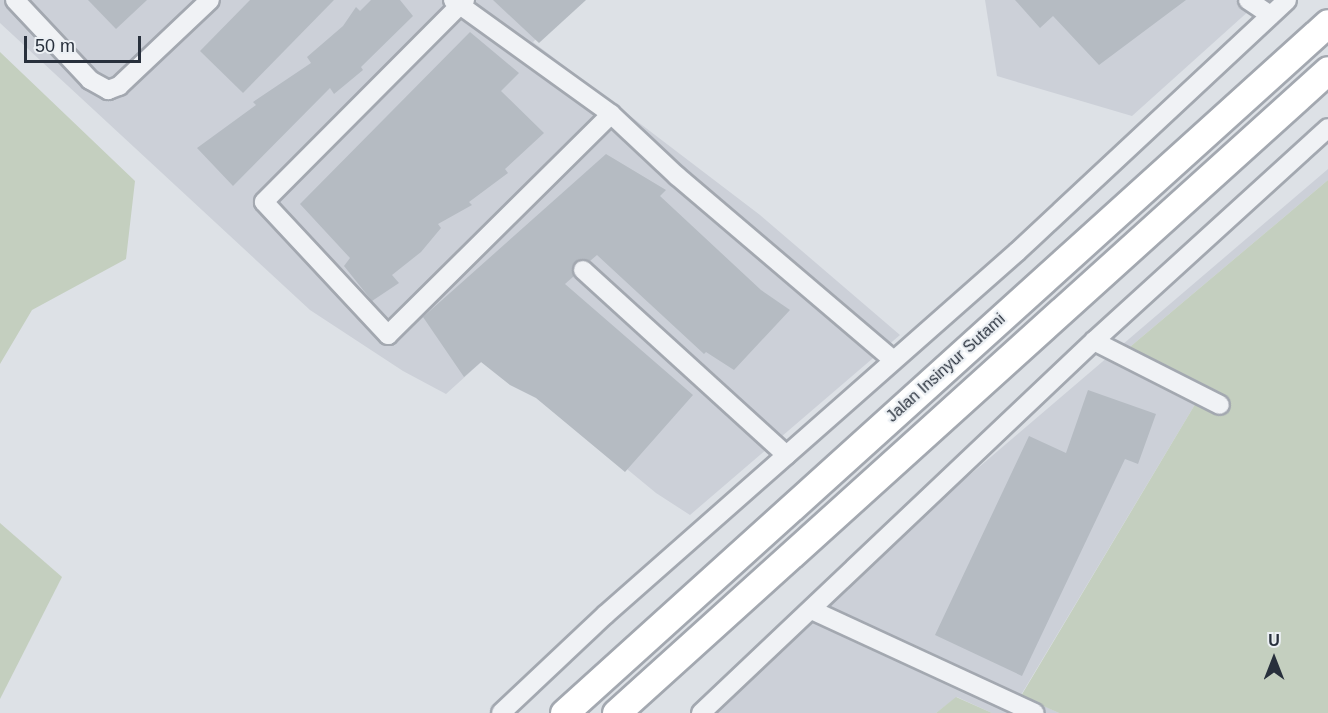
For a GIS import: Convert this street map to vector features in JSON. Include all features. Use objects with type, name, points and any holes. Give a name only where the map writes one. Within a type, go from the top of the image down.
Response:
[{"type":"highway","name":"Jalan Insinyur Sutami","points":[[564,713],[1328,23]]},
{"type":"highway","points":[[616,713],[1328,70]]},
{"type":"street","points":[[15,0],[90,80],[101,88],[114,90],[210,0]]},
{"type":"street","points":[[1248,0],[1270,15]]},
{"type":"street","points":[[501,713],[786,455],[1017,252],[1287,0]]},
{"type":"street","points":[[612,114],[388,335],[264,202],[459,2],[612,114],[677,176],[893,360]]},
{"type":"street","points":[[701,713],[814,610],[1094,342],[1328,128]]},
{"type":"street","points":[[583,270],[786,455]]},
{"type":"street","points":[[1094,342],[1220,405]]},
{"type":"street","points":[[814,610],[1035,713]]},
{"type":"shaded area","points":[[0,0],[577,0],[533,42],[760,215],[900,335],[690,515],[656,493],[489,355],[446,394],[403,371],[310,310],[0,23]]},
{"type":"shaded area","points":[[985,0],[1261,0],[1132,116],[997,76]]},
{"type":"shaded area","points":[[1328,169],[1328,180],[1118,357],[1200,396],[1021,695],[1059,713],[992,713],[957,697],[936,713],[705,713],[958,485]]},
{"type":"green space","points":[[0,52],[135,181],[126,259],[32,310],[0,364]]},
{"type":"green space","points":[[1328,180],[1328,713],[1059,713],[1021,696],[1200,396],[1118,357]]},
{"type":"green space","points":[[0,523],[62,577],[0,699]]},
{"type":"green space","points":[[956,697],[992,713],[936,713]]},
{"type":"building","points":[[88,0],[147,0],[116,29]]},
{"type":"building","points":[[250,0],[334,0],[243,93],[200,51]]},
{"type":"building","points":[[371,0],[400,0],[413,16],[361,67],[363,70],[334,94],[330,88],[233,186],[197,148],[256,105],[253,102],[311,63],[307,57],[343,26],[356,7],[360,11]]},
{"type":"building","points":[[493,0],[586,0],[539,43]]},
{"type":"building","points":[[1015,0],[1186,0],[1099,65],[1053,16],[1040,28]]},
{"type":"building","points":[[470,32],[519,73],[501,91],[544,133],[505,169],[508,173],[469,202],[472,205],[438,224],[441,228],[421,252],[392,275],[399,283],[372,301],[344,266],[350,258],[300,204]]},
{"type":"building","points":[[606,154],[666,190],[660,196],[761,290],[790,310],[734,370],[706,352],[704,354],[597,255],[590,261],[575,262],[574,276],[565,284],[693,395],[625,472],[536,398],[510,385],[481,362],[464,377],[423,317]]},
{"type":"building","points":[[1088,390],[1156,414],[1138,464],[1125,459],[1022,676],[935,635],[1029,436],[1066,453]]}]
